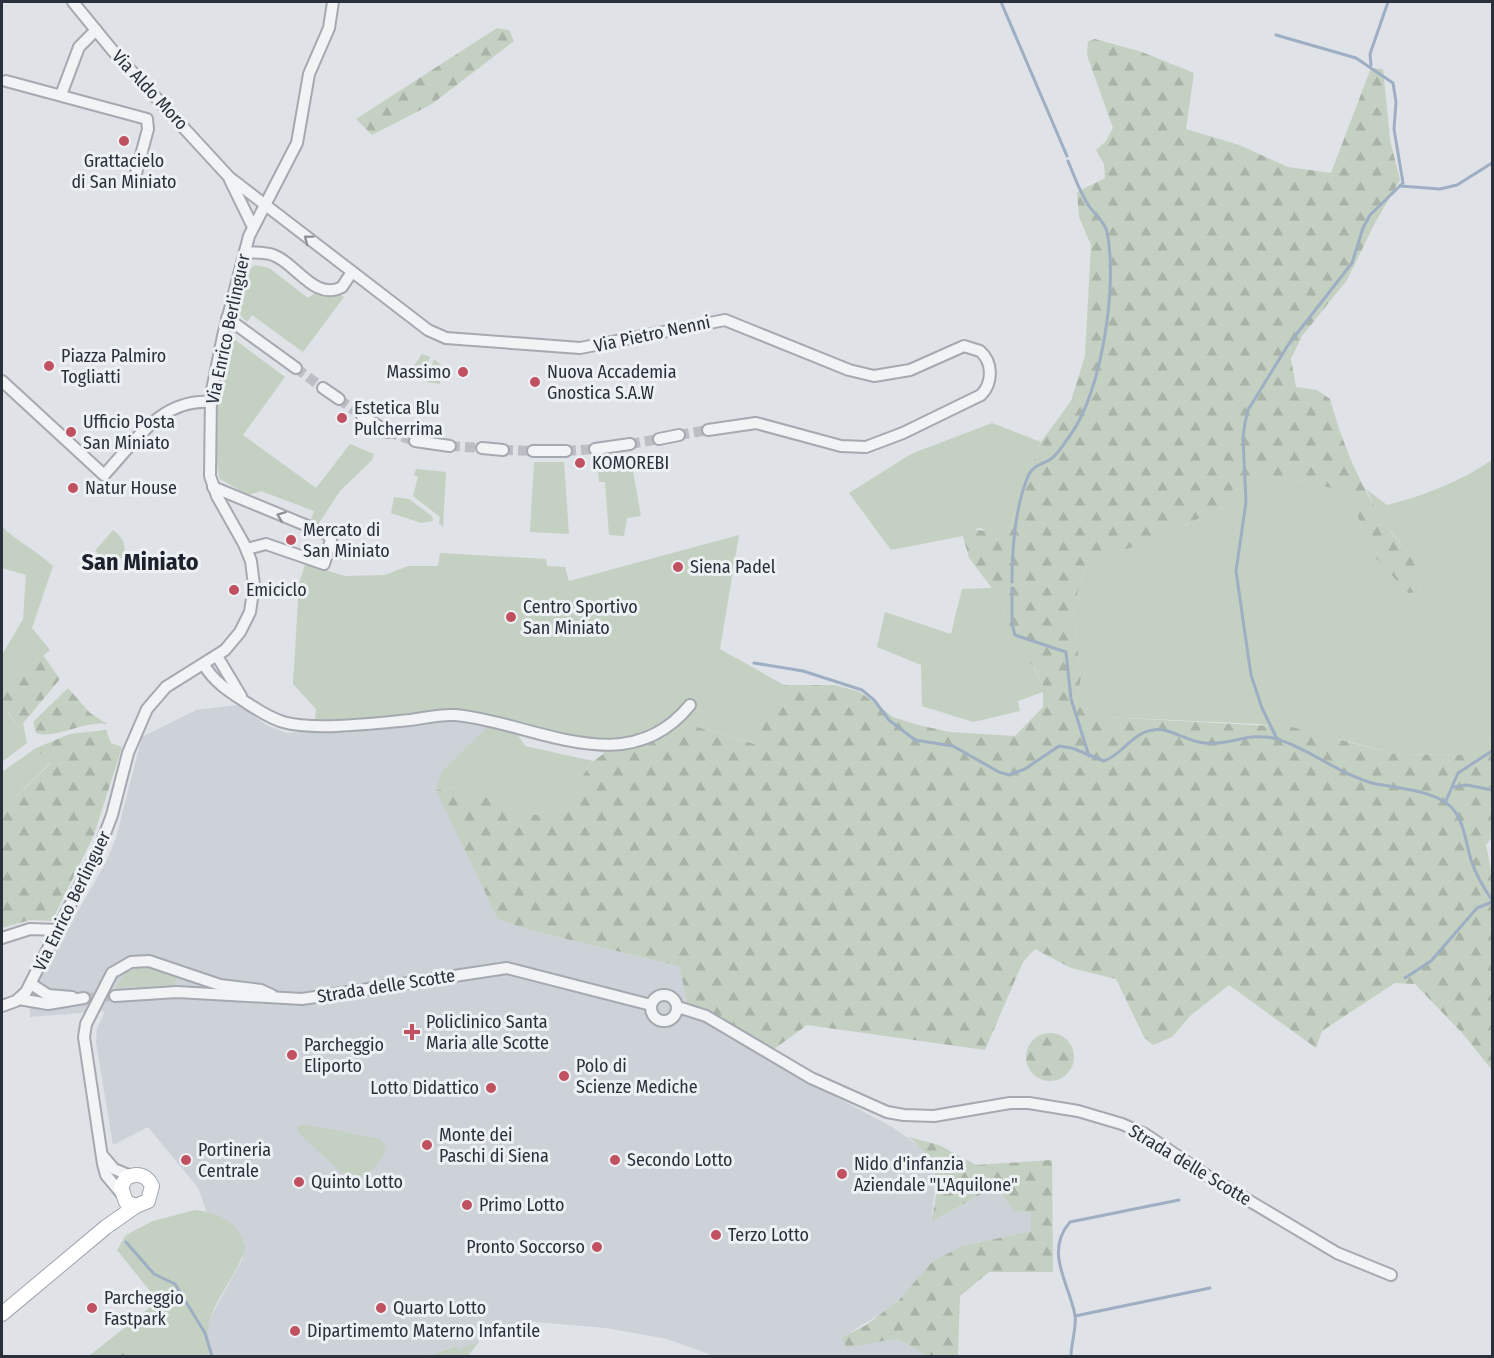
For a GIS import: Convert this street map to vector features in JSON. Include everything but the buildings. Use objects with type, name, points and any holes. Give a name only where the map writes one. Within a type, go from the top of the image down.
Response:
[{"type":"main road","points":[[2,1314],[106,1227],[136,1206],[148,1201],[152,1186],[143,1176],[130,1176],[123,1182],[121,1195],[106,1227]]},
{"type":"main road","points":[[121,1195],[136,1206]]},
{"type":"street","name":"Via Aldo Moro","points":[[73,2],[229,177],[266,204]]},
{"type":"street","name":"Via Enrico Berlinguer","points":[[2,1006],[19,999],[31,984],[106,834],[128,753],[141,720],[161,691],[217,656],[240,632],[251,607],[254,579],[247,549],[213,487],[209,466],[210,402],[227,318],[245,252],[253,227],[300,136],[309,74],[329,28],[333,2]]},
{"type":"street","points":[[61,95],[79,47],[96,30]]},
{"type":"street","points":[[6,81],[147,119],[148,129],[134,181]]},
{"type":"street","name":"Via Aldo Moro","points":[[229,177],[253,227]]},
{"type":"street","name":"Via Pietro Nenni","points":[[266,204],[428,330],[450,340],[580,348],[721,320],[868,375],[903,372],[964,346],[977,348],[988,360],[989,379],[981,395],[871,446],[841,446],[756,423],[708,430]]},
{"type":"street","points":[[245,252],[274,255],[314,284],[331,290],[342,287],[352,272]]},
{"type":"street","points":[[227,318],[296,368]]},
{"type":"street","points":[[2,381],[104,475],[168,410],[186,403],[210,402]]},
{"type":"street","points":[[323,388],[339,399]]},
{"type":"street","points":[[362,416],[388,432]]},
{"type":"street","points":[[659,439],[679,435]]},
{"type":"street","points":[[415,441],[450,446]]},
{"type":"street","points":[[595,449],[630,444]]},
{"type":"street","points":[[482,448],[503,450]]},
{"type":"street","points":[[533,451],[566,450]]},
{"type":"street","points":[[213,487],[329,535],[332,540],[324,564],[266,544],[247,549]]},
{"type":"street","points":[[225,512],[233,505],[245,502]]},
{"type":"street","points":[[217,656],[247,703]]},
{"type":"street","points":[[204,665],[222,687],[268,716],[296,724],[388,722],[451,715],[598,746],[624,743],[645,737],[669,725],[690,705]]},
{"type":"street","points":[[2,938],[30,929],[58,930]]},
{"type":"street","points":[[121,1195],[106,1175],[85,1041],[86,1024],[112,973],[127,963],[144,960],[225,986],[266,992],[277,999]]},
{"type":"street","name":"Strada delle Scotte","points":[[115,996],[192,993],[277,999],[313,998],[478,970],[507,968],[651,1005]]},
{"type":"street","points":[[184,974],[195,987],[192,993]]},
{"type":"street","points":[[19,999],[48,1004],[84,998],[48,994],[31,984]]},
{"type":"street","name":"Strada delle Scotte","points":[[659,995],[668,995],[675,999],[678,1007],[674,1017],[664,1021],[654,1016],[651,1005],[659,995]]},
{"type":"street","name":"Strada delle Scotte","points":[[678,1007],[706,1016],[811,1078],[887,1112],[934,1116],[1003,1104],[1029,1103],[1078,1111],[1122,1124],[1144,1134],[1206,1175],[1337,1252],[1391,1275]]},
{"type":"street","points":[[103,1156],[114,1169],[130,1176]]},
{"type":"shaded area","name":"Policlinico Santa Maria alle Scotte","points":[[239,705],[266,725],[287,733],[455,721],[489,728],[442,771],[499,919],[529,930],[679,966],[688,1006],[771,1057],[769,1061],[892,1127],[925,1150],[936,1180],[931,1222],[996,1186],[1014,1211],[1031,1213],[1031,1231],[963,1246],[885,1311],[841,1338],[895,1339],[927,1356],[714,1356],[667,1339],[606,1328],[524,1321],[478,1338],[479,1342],[458,1349],[455,1346],[428,1356],[214,1356],[207,1339],[208,1322],[243,1258],[221,1217],[206,1211],[199,1189],[148,1127],[113,1145],[96,1042],[97,1029],[105,1011],[30,1017],[29,997],[106,862],[116,838],[142,737],[196,710]]},
{"type":"green space","points":[[497,28],[509,30],[514,41],[432,104],[372,135],[356,119]]},
{"type":"green space","points":[[1095,39],[1142,52],[1194,73],[1186,129],[1239,145],[1288,167],[1331,173],[1371,68],[1383,69],[1390,140],[1400,180],[1375,223],[1347,280],[1302,336],[1291,359],[1296,387],[1317,390],[1330,399],[1346,448],[1360,479],[1385,523],[1413,560],[1420,592],[1408,593],[1369,550],[1354,505],[1340,490],[1291,479],[1264,479],[1248,488],[1233,489],[1224,507],[1141,545],[1088,559],[1073,608],[1081,678],[1075,704],[1106,717],[1292,727],[1395,754],[1470,755],[1492,741],[1492,837],[1486,845],[1492,875],[1492,1070],[1463,1034],[1415,984],[1395,983],[1322,1031],[1316,1048],[1229,985],[1190,1016],[1172,1037],[1153,1045],[1144,1037],[1116,979],[1071,968],[1035,949],[1023,962],[985,1050],[807,1025],[774,1049],[709,1012],[688,1006],[679,966],[529,930],[498,919],[436,790],[459,788],[536,815],[564,802],[593,761],[605,753],[635,752],[687,724],[755,744],[784,685],[835,685],[860,692],[893,717],[950,732],[1015,736],[1043,707],[1043,685],[1034,667],[1007,637],[1004,604],[969,558],[963,536],[974,529],[989,532],[995,540],[1007,534],[1041,442],[1071,401],[1085,356],[1091,245],[1079,217],[1077,192],[1105,178],[1104,164],[1096,150],[1106,141],[1113,128],[1087,55],[1088,41]]},
{"type":"green space","points":[[255,265],[269,268],[308,298],[318,291],[331,296],[340,294],[344,297],[303,352],[252,315],[247,322],[240,315],[239,305],[243,285],[251,268]]},
{"type":"green space","points":[[234,339],[285,377],[243,435],[316,488],[350,444],[374,454],[372,460],[340,491],[319,523],[310,521],[314,511],[261,491],[248,495],[220,479],[216,429],[220,383],[228,348]]},
{"type":"green space","points":[[422,354],[430,357],[421,381],[409,373]]},
{"type":"green space","points":[[434,359],[441,365],[440,384],[426,382]]},
{"type":"green space","points":[[992,423],[1041,442],[1007,534],[994,540],[981,528],[974,529],[963,536],[891,550],[849,493],[911,454]]},
{"type":"green space","points":[[630,455],[641,516],[627,518],[624,536],[609,535],[605,482],[599,482],[597,458]]},
{"type":"green space","points":[[1492,460],[1492,741],[1471,755],[1395,754],[1348,741],[1259,724],[1106,717],[1075,704],[1081,678],[1073,608],[1088,559],[1141,545],[1224,507],[1233,489],[1248,488],[1264,479],[1291,479],[1340,490],[1354,505],[1369,550],[1420,592],[1414,564],[1381,517],[1366,489],[1387,505],[1442,487]]},
{"type":"green space","points":[[534,462],[564,462],[569,534],[530,532]]},
{"type":"green space","points":[[416,469],[446,472],[443,527],[439,523],[440,517],[413,496],[418,477],[414,475]]},
{"type":"green space","points":[[394,497],[409,499],[432,516],[433,521],[421,523],[391,513]]},
{"type":"green space","points":[[2,527],[53,566],[32,628],[50,650],[2,691],[2,655],[23,619],[26,575],[2,568]]},
{"type":"green space","points":[[113,530],[124,542],[124,554],[122,558],[102,558],[95,551]]},
{"type":"green space","name":"Centro Sportivo San Miniato","points":[[739,535],[720,649],[784,685],[756,744],[687,724],[635,753],[605,753],[518,735],[525,746],[593,761],[564,802],[536,815],[459,788],[436,790],[442,771],[488,727],[455,721],[314,731],[316,709],[293,684],[299,584],[305,564],[345,576],[385,575],[408,566],[438,566],[440,553],[546,559],[547,566],[565,567],[569,581]]},
{"type":"green space","points":[[992,588],[1004,604],[1007,637],[1029,659],[1043,685],[1043,692],[1018,701],[1020,711],[973,722],[922,706],[921,665],[877,647],[885,612],[951,634],[962,589]]},
{"type":"green space","points":[[43,655],[60,679],[19,728],[8,712],[2,716],[2,691]]},
{"type":"green space","points":[[68,688],[90,713],[107,724],[89,725],[52,734],[36,733],[33,722]]},
{"type":"green space","points":[[7,712],[19,728],[23,723],[27,743],[2,762],[2,716]]},
{"type":"green space","points":[[106,730],[111,743],[122,747],[94,835],[52,921],[30,920],[2,928],[2,810],[50,764],[36,748],[70,734]]},
{"type":"green space","points":[[36,748],[50,763],[2,810],[2,772]]},
{"type":"green space","points":[[139,967],[153,967],[176,976],[176,985],[116,988],[124,974]]},
{"type":"green space","points":[[1050,1033],[1067,1040],[1074,1057],[1067,1074],[1050,1081],[1033,1074],[1026,1057],[1033,1040]]},
{"type":"green space","points":[[303,1124],[380,1139],[386,1148],[380,1160],[366,1174],[347,1178],[297,1131],[297,1127]]},
{"type":"green space","points":[[909,1137],[939,1145],[976,1165],[1052,1160],[1053,1272],[989,1272],[960,1296],[958,1356],[927,1356],[895,1339],[847,1347],[841,1338],[866,1325],[899,1300],[933,1261],[963,1246],[1031,1231],[1031,1213],[1014,1211],[996,1186],[931,1222],[936,1197],[935,1175],[927,1156]]},
{"type":"green space","points":[[195,1210],[212,1213],[227,1220],[238,1231],[245,1247],[234,1274],[218,1301],[208,1328],[208,1342],[214,1356],[89,1356],[158,1301],[117,1250],[126,1235],[153,1221]]},
{"type":"green space","points":[[479,1342],[468,1356],[428,1356],[456,1346],[458,1349]]},
{"type":"waterway","points":[[1001,2],[1067,156]]},
{"type":"waterway","points":[[1371,65],[1370,54],[1388,2]]},
{"type":"waterway","points":[[1276,35],[1356,58],[1393,83],[1396,102],[1394,129],[1403,183],[1370,215],[1363,228],[1352,263],[1288,345],[1248,410],[1245,423],[1243,438],[1246,502],[1236,571],[1251,675],[1262,708],[1277,739]]},
{"type":"waterway","points":[[1012,582],[1015,527],[1024,486],[1031,471],[1051,459],[1059,451],[1082,415],[1099,365],[1109,307],[1110,254],[1106,228],[1086,201],[1068,161]]},
{"type":"waterway","points":[[1400,186],[1440,189],[1457,185],[1492,163]]},
{"type":"waterway","points":[[1012,588],[1012,624],[1015,635],[1066,652],[1071,699],[1089,756]]},
{"type":"waterway","points":[[754,663],[803,671],[862,690],[874,700],[889,720],[915,740],[953,746],[999,772],[1009,775],[1025,769],[1059,746],[1072,748],[1104,761],[1139,735],[1153,730],[1165,731],[1205,743],[1223,743],[1257,737],[1277,739],[1359,779],[1426,794],[1446,803],[1460,820],[1473,865],[1492,900]]},
{"type":"waterway","points":[[1445,803],[1458,773],[1492,751]]},
{"type":"waterway","points":[[1453,787],[1467,785],[1492,790]]},
{"type":"waterway","points":[[1405,978],[1431,961],[1477,908],[1492,902]]},
{"type":"waterway","points":[[1071,1356],[1075,1315],[1060,1268],[1059,1256],[1059,1245],[1070,1222],[1179,1200]]},
{"type":"waterway","points":[[126,1242],[154,1274],[175,1284],[205,1333],[212,1356]]},
{"type":"waterway","points":[[1075,1316],[1210,1288]]},
{"type":"tunnel","points":[[296,368],[323,388]]},
{"type":"tunnel","points":[[339,399],[362,416]]},
{"type":"tunnel","points":[[679,435],[708,430]]},
{"type":"tunnel","points":[[388,432],[415,441]]},
{"type":"tunnel","points":[[630,444],[659,439]]},
{"type":"tunnel","points":[[450,446],[482,448]]},
{"type":"tunnel","points":[[566,451],[595,449]]},
{"type":"tunnel","points":[[503,450],[533,451]]},
{"type":"tunnel","points":[[84,998],[115,996]]},
{"type":"place","name":"Grattacielo di San Miniato","points":[[124,141]]},
{"type":"place","name":"Piazza Palmiro Togliatti","points":[[49,366]]},
{"type":"place","name":"Massimo","points":[[463,372]]},
{"type":"place","name":"Nuova Accademia Gnostica S.A.W","points":[[535,382]]},
{"type":"place","name":"Estetica Blu Pulcherrima","points":[[342,418]]},
{"type":"place","name":"Ufficio Posta San Miniato","points":[[71,432]]},
{"type":"place","name":"KOMOREBI","points":[[580,463]]},
{"type":"place","name":"Natur House","points":[[73,488]]},
{"type":"place","name":"Mercato di San Miniato","points":[[291,540]]},
{"type":"place","name":"Siena Padel","points":[[678,567]]},
{"type":"place","name":"Emiciclo","points":[[234,590]]},
{"type":"place","name":"Centro Sportivo San Miniato","points":[[511,617]]},
{"type":"place","name":"Policlinico Santa Maria alle Scotte","points":[[412,1032]]},
{"type":"place","name":"Parcheggio Eliporto","points":[[292,1055]]},
{"type":"place","name":"Polo di Scienze Mediche","points":[[564,1076]]},
{"type":"place","name":"Lotto Didattico","points":[[491,1088]]},
{"type":"place","name":"Monte dei Paschi di Siena","points":[[427,1145]]},
{"type":"place","name":"Portineria Centrale","points":[[186,1160]]},
{"type":"place","name":"Secondo Lotto","points":[[615,1160]]},
{"type":"place","name":"Nido d'infanzia Aziendale \"L'Aquilone\"","points":[[842,1174]]},
{"type":"place","name":"Quinto Lotto","points":[[299,1182]]},
{"type":"place","name":"Primo Lotto","points":[[467,1205]]},
{"type":"place","name":"Terzo Lotto","points":[[716,1235]]},
{"type":"place","name":"Pronto Soccorso","points":[[597,1247]]},
{"type":"place","name":"Parcheggio Fastpark","points":[[92,1308]]},
{"type":"place","name":"Quarto Lotto","points":[[381,1308]]},
{"type":"place","name":"Dipartimemto Materno Infantile","points":[[295,1331]]},
{"type":"district","name":"San Miniato","points":[[140,562]]}]
